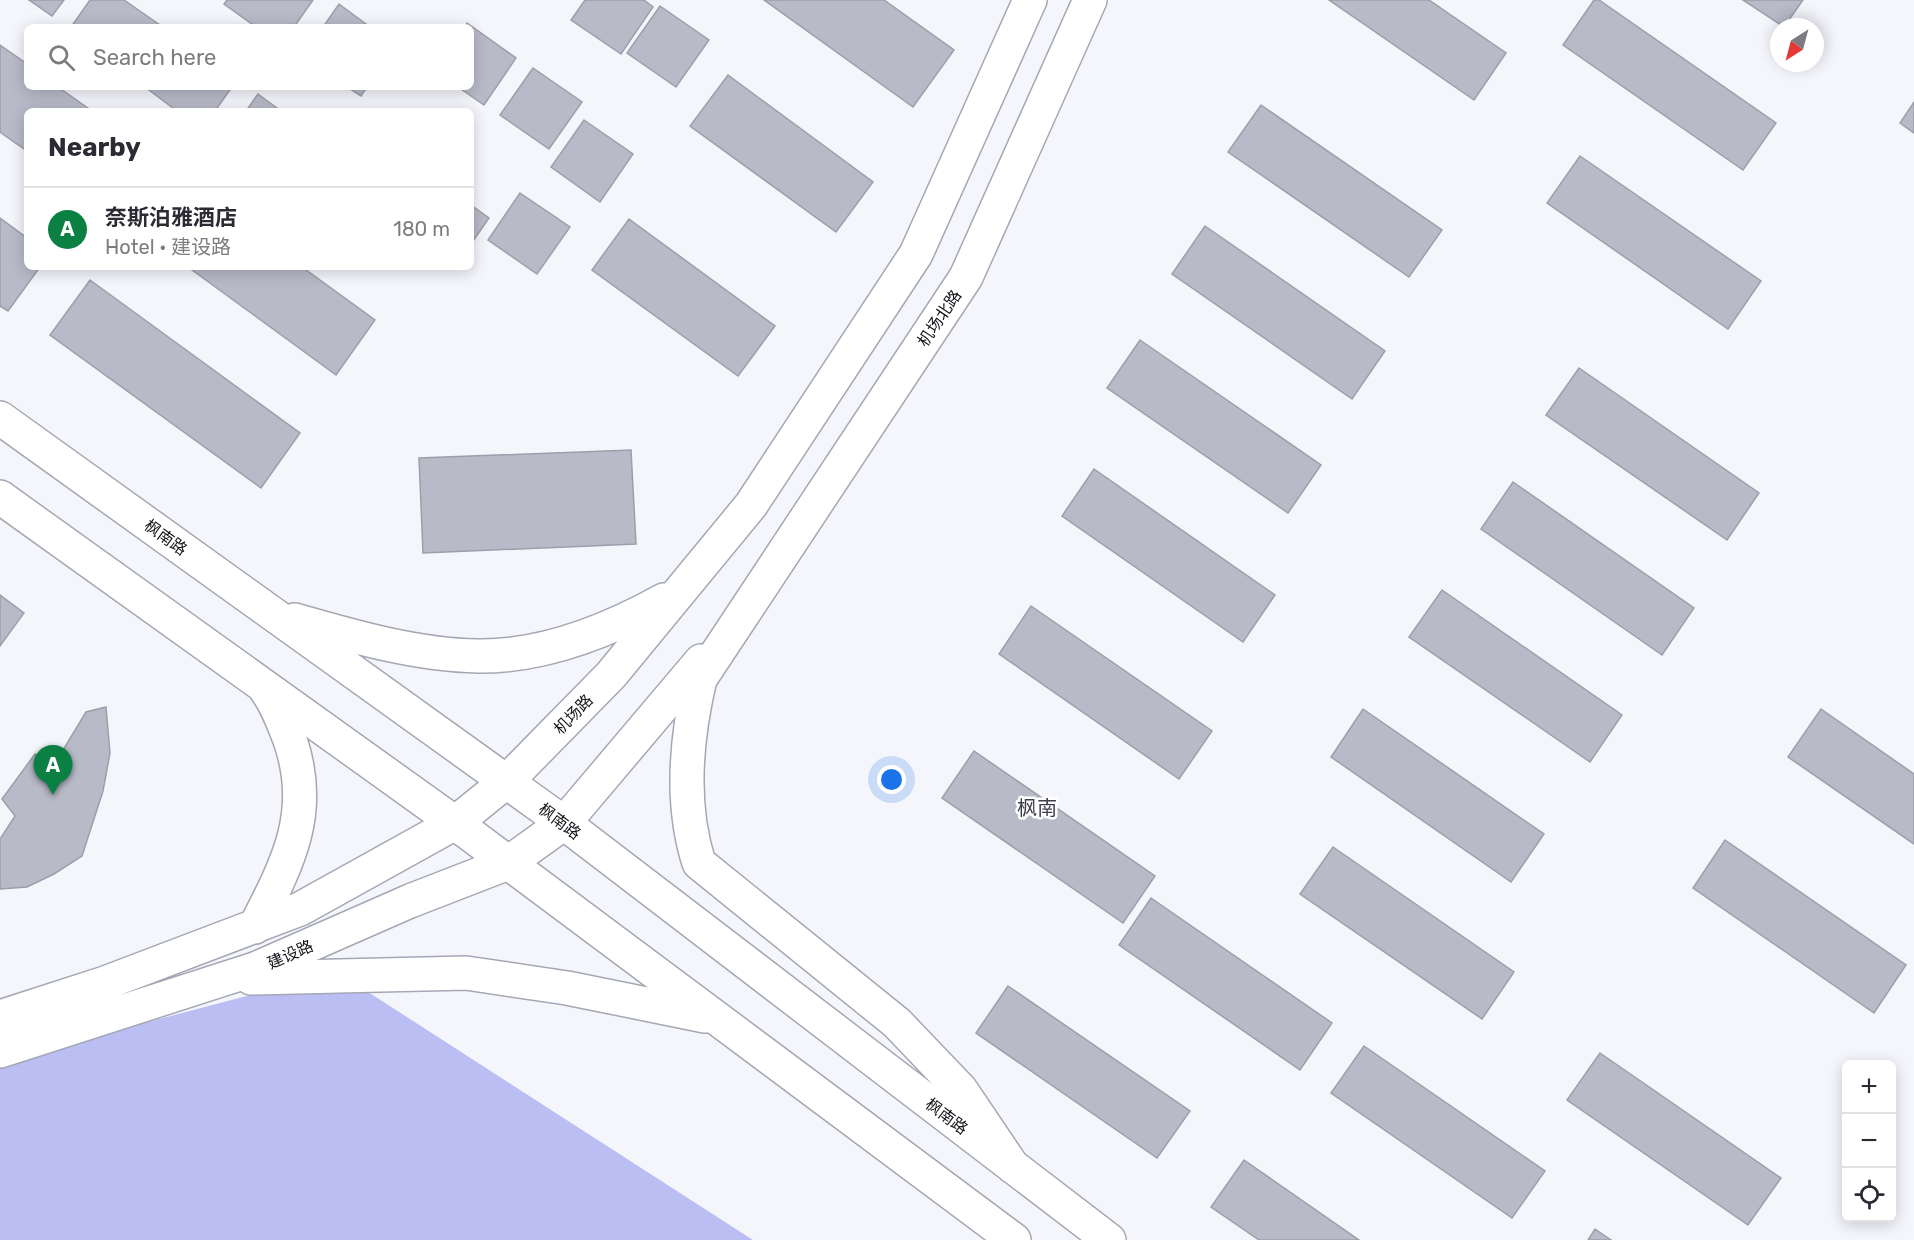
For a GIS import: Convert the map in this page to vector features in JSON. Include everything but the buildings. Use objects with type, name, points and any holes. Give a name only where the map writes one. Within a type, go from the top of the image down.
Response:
[{"type":"main road","points":[[272,614],[406,648],[478,656],[526,652],[575,640],[620,624],[679,592],[751,505],[916,255],[1030,0]]},
{"type":"main road","name":"机场北路","points":[[743,611],[966,277],[1090,0]]},
{"type":"main road","name":"枫南路","points":[[0,418],[564,823],[1109,1240]]},
{"type":"main road","points":[[0,497],[455,823],[1014,1240]]},
{"type":"main road","name":"机场路","points":[[455,823],[507,782],[611,675],[679,592]]},
{"type":"main road","points":[[564,823],[743,611]]},
{"type":"main road","points":[[743,611],[700,679],[691,716],[687,783],[692,841],[699,863],[897,1023],[962,1090],[1013,1167]]},
{"type":"main road","points":[[255,927],[294,841],[301,803],[299,767],[275,703],[261,684]]},
{"type":"main road","points":[[0,1017],[105,983],[300,909],[455,823]]},
{"type":"main road","name":"建设路","points":[[0,1051],[255,969],[410,901],[508,863],[564,823]]},
{"type":"main road","points":[[225,979],[466,973],[567,988],[719,1020]]},
{"type":"shaded area","points":[[337,972],[753,1240],[0,1240],[0,1061]]},
{"type":"place","name":"奈斯泊雅酒店","points":[[53,795]]},
{"type":"district","name":"枫南","points":[[1037,808]]}]
